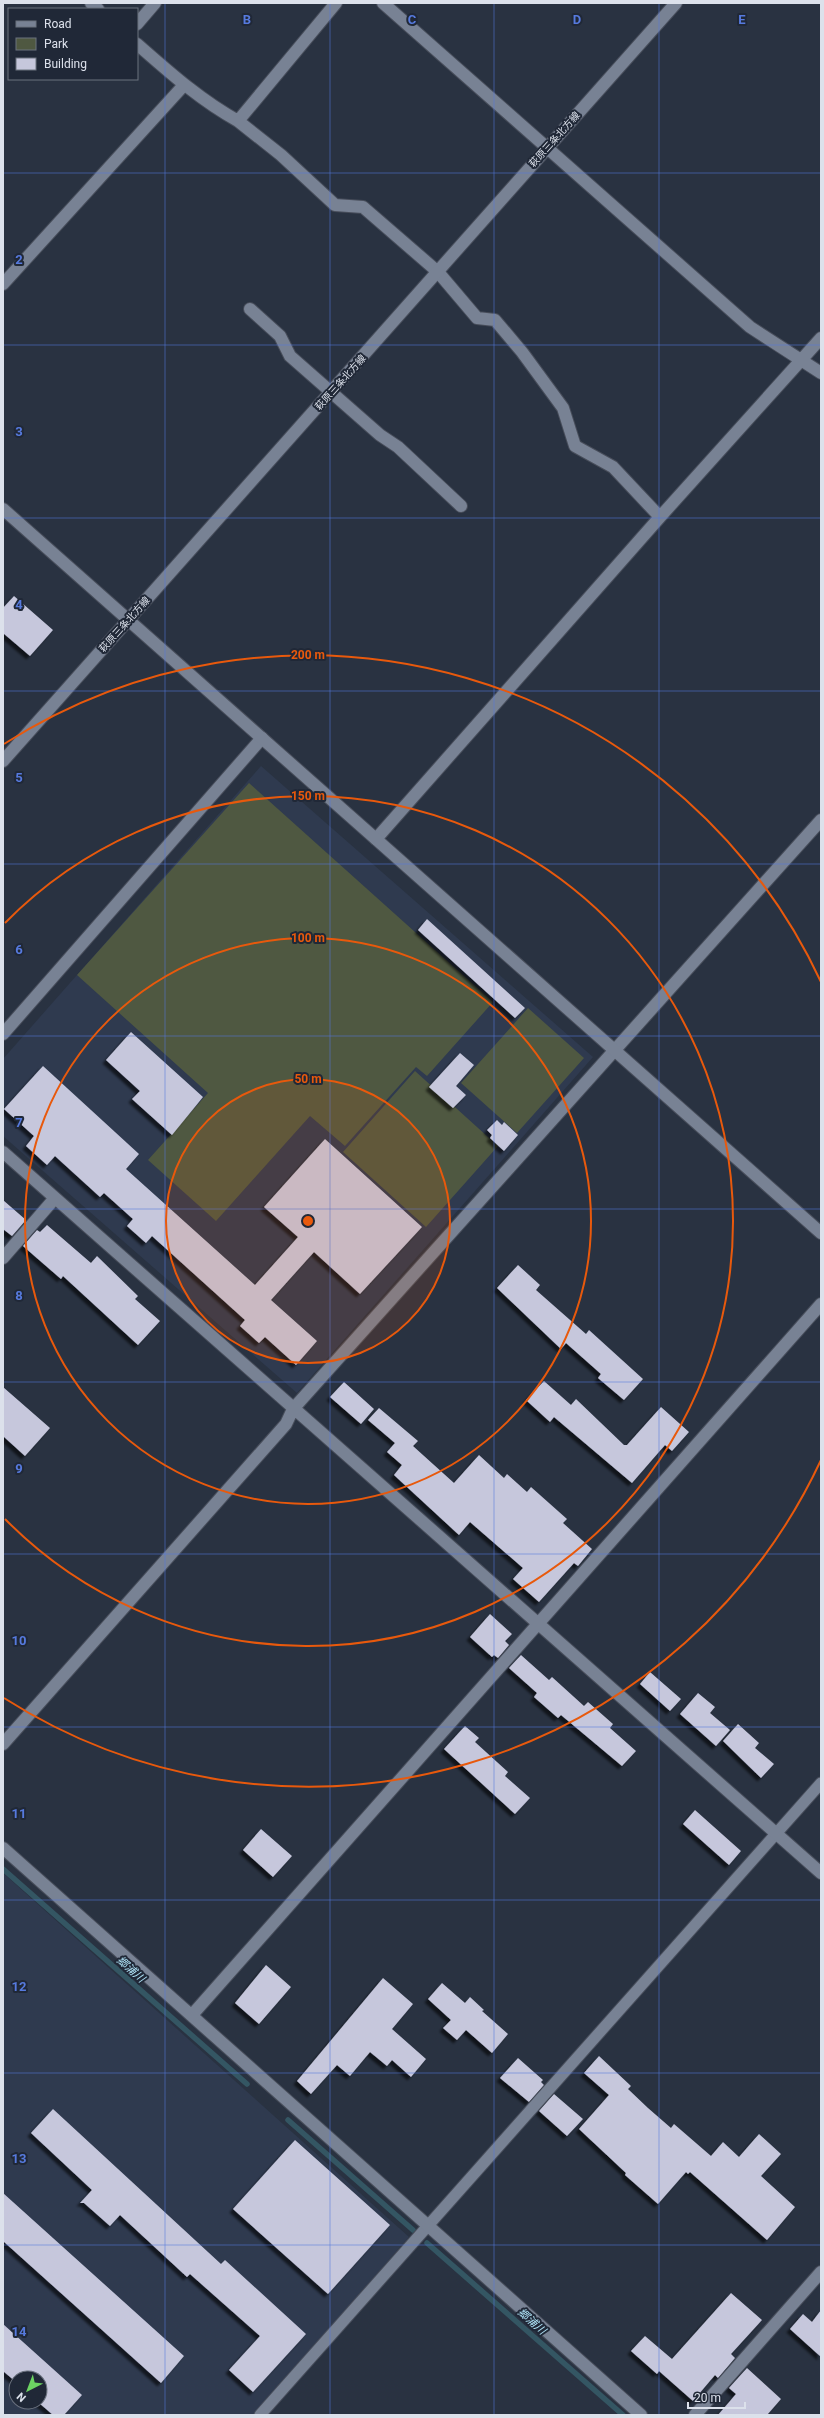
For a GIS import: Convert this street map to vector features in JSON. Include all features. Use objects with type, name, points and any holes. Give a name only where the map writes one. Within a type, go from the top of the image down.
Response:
[{"type":"street","points":[[138,23],[155,3]]},
{"type":"street","points":[[238,121],[336,3]]},
{"type":"street","points":[[383,3],[545,148],[750,327],[821,373]]},
{"type":"street","name":"萩原三条北方線","points":[[3,761],[438,272],[545,148],[676,3]]},
{"type":"street","points":[[138,45],[184,85],[218,110],[238,121],[281,155],[335,205],[363,207],[438,272],[477,318],[495,320],[522,352],[562,408],[575,446],[613,467],[660,517]]},
{"type":"street","points":[[3,284],[184,85]]},
{"type":"street","points":[[250,309],[280,336],[290,356],[330,392],[398,448],[461,506]]},
{"type":"street","points":[[376,839],[660,517],[821,338]]},
{"type":"street","points":[[3,509],[821,1233]]},
{"type":"street","points":[[3,1034],[262,738]]},
{"type":"street","points":[[3,1744],[286,1424],[293,1409],[614,1049],[821,820]]},
{"type":"street","points":[[3,1152],[821,1873]]},
{"type":"street","points":[[3,1258],[55,1198]]},
{"type":"street","points":[[192,2015],[821,1304]]},
{"type":"street","points":[[3,1848],[641,2415]]},
{"type":"street","points":[[695,2415],[821,2272]]},
{"type":"lane","points":[[260,2415],[821,1783]]},
{"type":"shaded area","points":[[261,766],[593,1057],[297,1393],[3,1136],[3,1059]]},
{"type":"shaded area","points":[[3,1873],[409,2237],[254,2415],[3,2415]]},
{"type":"green space","points":[[249,783],[493,1002],[427,1076],[416,1067],[345,1146],[310,1116],[216,1221],[148,1160],[208,1093],[77,975]]},
{"type":"green space","points":[[528,1008],[584,1058],[517,1133],[461,1083]]},
{"type":"green space","points":[[415,1071],[498,1146],[426,1227],[343,1152]]},
{"type":"building","points":[[14,596],[53,630],[30,656],[3,633],[3,608]]},
{"type":"building","points":[[427,919],[525,1008],[515,1018],[418,930]]},
{"type":"building","points":[[131,1032],[203,1097],[172,1135],[132,1099],[140,1091],[106,1060]]},
{"type":"building","points":[[460,1053],[474,1065],[456,1086],[466,1095],[453,1108],[429,1087]]},
{"type":"building","points":[[43,1066],[139,1154],[126,1169],[255,1285],[298,1237],[264,1207],[325,1139],[422,1227],[360,1294],[314,1252],[271,1300],[317,1341],[296,1365],[265,1337],[259,1343],[240,1326],[245,1320],[152,1236],[146,1243],[127,1226],[133,1219],[104,1193],[100,1197],[55,1156],[47,1165],[26,1146],[34,1136],[4,1109]]},
{"type":"building","points":[[497,1120],[502,1125],[504,1122],[518,1135],[504,1151],[490,1138],[492,1135],[487,1130]]},
{"type":"building","points":[[3,1200],[26,1220],[12,1236],[3,1229]]},
{"type":"building","points":[[47,1225],[91,1263],[97,1256],[138,1296],[135,1299],[160,1321],[138,1345],[63,1276],[61,1279],[23,1246],[37,1230],[40,1232]]},
{"type":"building","points":[[518,1265],[540,1285],[536,1290],[586,1334],[589,1330],[643,1379],[624,1400],[598,1378],[601,1374],[566,1343],[561,1349],[497,1288]]},
{"type":"building","points":[[544,1381],[571,1405],[576,1399],[624,1445],[627,1445],[661,1407],[689,1432],[672,1451],[665,1445],[632,1483],[554,1417],[550,1422],[526,1400]]},
{"type":"building","points":[[344,1382],[374,1409],[361,1424],[330,1397]]},
{"type":"building","points":[[3,1387],[50,1428],[25,1456],[3,1436]]},
{"type":"building","points":[[379,1408],[418,1441],[413,1446],[454,1483],[479,1455],[504,1478],[507,1474],[527,1492],[531,1487],[567,1519],[563,1523],[592,1549],[578,1566],[574,1563],[539,1602],[513,1579],[523,1568],[470,1522],[459,1535],[394,1475],[402,1465],[387,1452],[395,1443],[368,1420]]},
{"type":"building","points":[[490,1614],[512,1634],[505,1641],[509,1645],[498,1658],[494,1655],[492,1657],[470,1637]]},
{"type":"building","points":[[521,1655],[549,1680],[552,1677],[584,1706],[588,1702],[613,1724],[610,1728],[636,1751],[622,1766],[561,1715],[558,1718],[534,1697],[537,1693],[509,1668]]},
{"type":"building","points":[[650,1672],[681,1699],[670,1711],[640,1684]]},
{"type":"building","points":[[698,1693],[715,1707],[710,1713],[730,1730],[716,1746],[680,1714]]},
{"type":"building","points":[[738,1724],[759,1743],[755,1748],[774,1764],[761,1778],[723,1741]]},
{"type":"building","points":[[465,1726],[479,1738],[475,1742],[508,1772],[505,1776],[530,1798],[515,1814],[444,1749]]},
{"type":"building","points":[[695,1810],[741,1851],[729,1865],[683,1824]]},
{"type":"building","points":[[261,1829],[292,1856],[273,1877],[243,1850]]},
{"type":"building","points":[[266,1965],[291,1987],[259,2024],[235,2003]]},
{"type":"building","points":[[383,1978],[413,2004],[392,2029],[426,2059],[411,2077],[392,2060],[387,2066],[370,2052],[350,2076],[337,2065],[311,2094],[297,2081]]},
{"type":"building","points":[[442,1983],[465,2003],[470,1997],[484,2010],[482,2011],[508,2034],[492,2053],[466,2030],[457,2040],[443,2028],[451,2020],[428,1999]]},
{"type":"building","points":[[599,2056],[631,2086],[628,2089],[648,2108],[671,2128],[674,2124],[711,2156],[723,2142],[739,2157],[759,2134],[781,2154],[761,2176],[795,2207],[767,2240],[690,2172],[688,2174],[686,2172],[658,2204],[625,2175],[626,2173],[579,2129],[609,2095],[584,2073]]},
{"type":"building","points":[[518,2058],[543,2080],[541,2082],[544,2085],[529,2102],[500,2078]]},
{"type":"building","points":[[554,2094],[583,2119],[567,2136],[539,2111]]},
{"type":"building","points":[[53,2109],[221,2264],[225,2260],[306,2334],[253,2392],[229,2370],[260,2336],[190,2274],[187,2277],[120,2215],[110,2226],[84,2203],[80,2203],[92,2190],[31,2133]]},
{"type":"building","points":[[295,2140],[390,2225],[328,2294],[233,2209]]},
{"type":"building","points":[[3,2193],[184,2356],[161,2383],[3,2241]]},
{"type":"building","points":[[731,2293],[762,2320],[731,2354],[735,2358],[718,2378],[715,2375],[693,2401],[659,2371],[657,2374],[631,2351],[645,2336],[672,2359]]},
{"type":"building","points":[[821,2310],[821,2357],[790,2329],[803,2314],[812,2322]]},
{"type":"building","points":[[3,2324],[82,2395],[64,2415],[53,2415],[47,2410],[48,2370],[8,2370],[8,2375],[3,2371]]},
{"type":"building","points":[[747,2368],[781,2399],[767,2415],[718,2415],[736,2394],[729,2388]]},
{"type":"waterway","name":"郷浦川","points":[[3,1869],[247,2084]]},
{"type":"waterway","name":"郷浦川","points":[[288,2120],[413,2230]]},
{"type":"waterway","name":"郷浦川","points":[[427,2243],[623,2415]]}]
